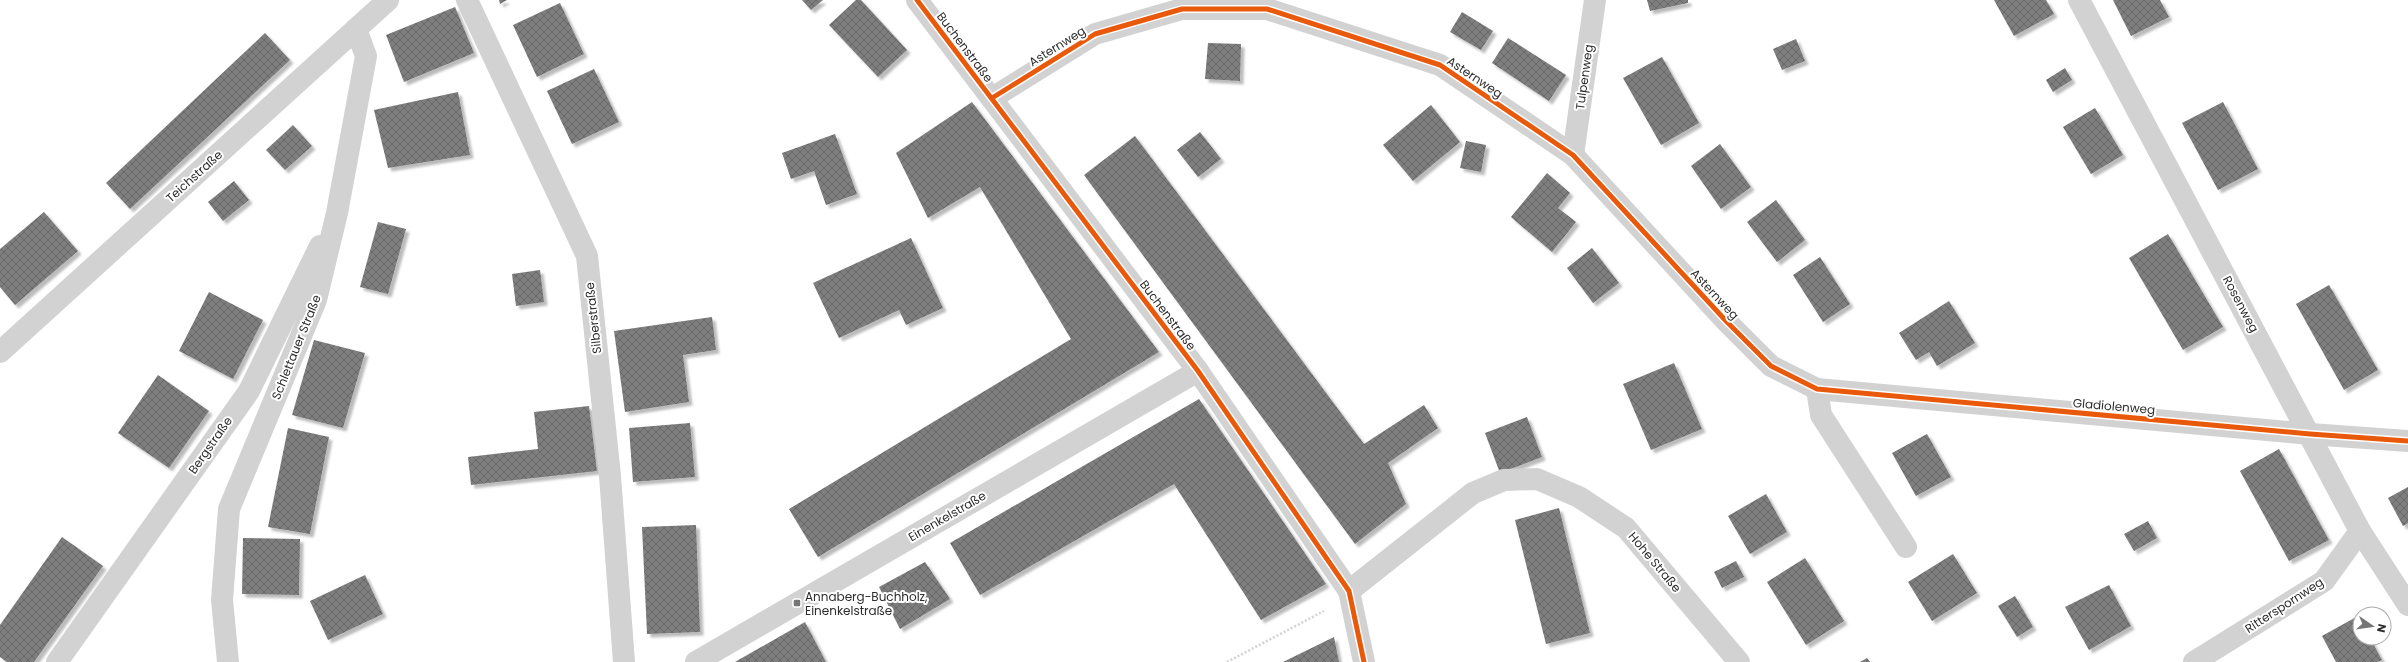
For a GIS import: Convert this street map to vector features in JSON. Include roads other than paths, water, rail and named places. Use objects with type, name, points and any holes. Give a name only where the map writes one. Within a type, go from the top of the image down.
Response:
[{"type":"street","name":"Teichstraße","points":[[0,352],[388,0]]},
{"type":"street","name":"Silberstraße","points":[[467,0],[587,256],[610,476],[624,662]]},
{"type":"street","name":"Buchenstraße","points":[[917,0],[1198,371],[1350,594],[1364,662]]},
{"type":"street","name":"Tulpenweg","points":[[1572,155],[1595,0]]},
{"type":"street","name":"Rosenweg","points":[[2079,0],[2360,531],[2408,606]]},
{"type":"street","name":"Asternweg","points":[[992,98],[1095,34],[1182,10],[1267,9],[1440,65],[1572,155],[1722,316],[1771,366],[1818,389]]},
{"type":"street","name":"Schlettauer Straße","points":[[228,662],[222,600],[229,509],[316,300],[337,213],[366,56],[356,29]]},
{"type":"street","name":"Bergstraße","points":[[57,662],[249,391],[337,213]]},
{"type":"street","name":"Einenkelstraße","points":[[696,662],[1198,371]]},
{"type":"street","name":"Gladiolenweg","points":[[1818,389],[2310,434],[2408,441]]},
{"type":"street","points":[[1818,389],[1821,415],[1906,547]]},
{"type":"street","name":"Hohe Straße","points":[[1350,594],[1474,493],[1504,480],[1537,479],[1579,497],[1626,528],[1739,662]]},
{"type":"street","name":"Ritterspornweg","points":[[2194,662],[2324,581],[2360,531]]},
{"type":"place","name":"Annaberg-Buchholz, Einenkelstraße","points":[[797,603]]}]
